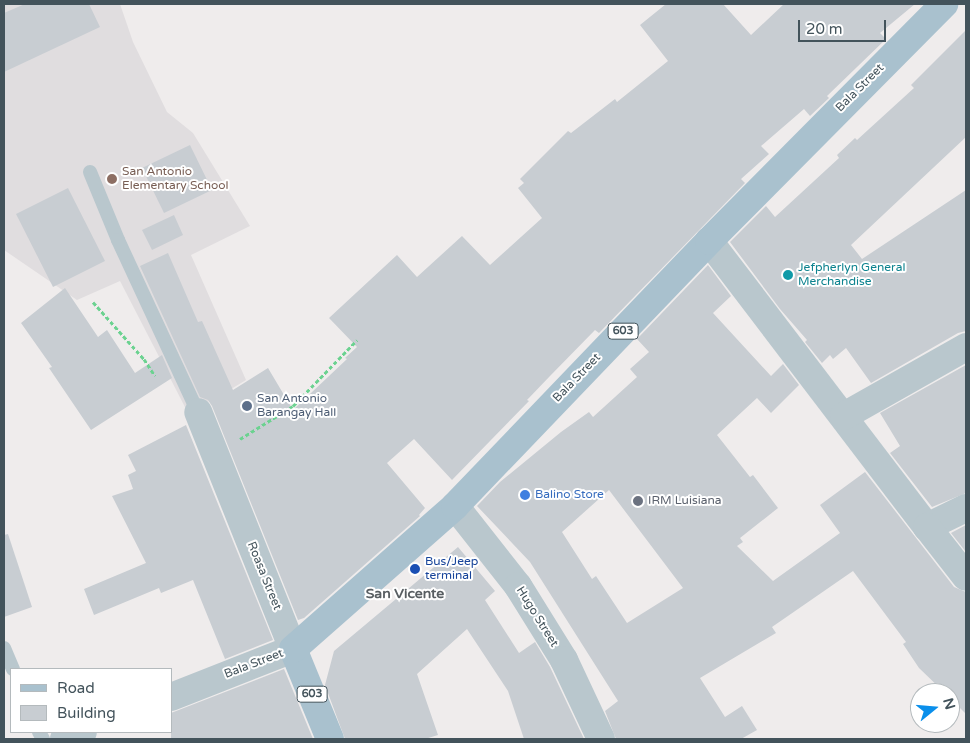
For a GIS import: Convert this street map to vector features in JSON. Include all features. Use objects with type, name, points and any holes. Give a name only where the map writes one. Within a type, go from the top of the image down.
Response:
[{"type":"main road","name":"Bala Street","points":[[293,649],[455,506],[709,241],[942,5]]},
{"type":"main road","name":"Roasa Street","points":[[293,649],[330,739]]},
{"type":"street","points":[[709,241],[966,577]]},
{"type":"street","points":[[844,416],[966,347]]},
{"type":"street","name":"Roasa Street","points":[[198,412],[293,649]]},
{"type":"street","name":"Hugo Street","points":[[455,506],[518,586],[564,660],[601,739]]},
{"type":"street","points":[[927,528],[966,508]]},
{"type":"street","name":"Bala Street","points":[[172,697],[293,649]]},
{"type":"street","points":[[64,739],[80,733]]},
{"type":"lane","points":[[90,172],[198,412]]},
{"type":"lane","points":[[4,648],[13,668]]},
{"type":"path","points":[[93,302],[144,359],[160,383]]},
{"type":"path","points":[[216,453],[293,406],[357,340]]},
{"type":"shaded area","name":"San Antonio Elementary School","points":[[4,4],[120,4],[133,42],[167,112],[193,133],[250,226],[191,255],[246,380],[213,400],[186,409],[120,281],[77,300],[4,250]]},
{"type":"building","points":[[25,4],[89,4],[100,27],[4,72],[4,13]]},
{"type":"building","points":[[666,4],[723,4],[751,35],[784,4],[915,4],[880,33],[886,39],[827,96],[829,98],[810,116],[804,109],[761,146],[769,154],[741,179],[745,183],[599,333],[595,330],[452,480],[414,439],[387,463],[425,508],[420,516],[304,618],[298,620],[212,406],[208,400],[200,397],[140,266],[168,253],[198,322],[202,321],[233,390],[268,368],[293,410],[347,359],[345,358],[357,347],[329,318],[397,255],[417,277],[462,236],[490,265],[542,218],[518,188],[524,183],[520,179],[568,131],[571,133],[615,99],[617,102],[668,61],[640,25]]},
{"type":"building","points":[[966,30],[966,137],[851,245],[862,259],[966,190],[966,331],[958,333],[871,383],[846,348],[833,359],[830,355],[822,363],[805,342],[807,340],[780,309],[730,242],[766,206],[775,217],[839,158],[837,155],[855,138],[857,140],[914,88],[911,85]]},
{"type":"building","points":[[190,145],[212,190],[164,213],[142,168]]},
{"type":"building","points":[[68,188],[105,261],[53,287],[16,214]]},
{"type":"building","points":[[174,215],[183,235],[152,250],[142,230]]},
{"type":"building","points":[[708,265],[731,296],[713,313],[771,376],[783,364],[799,385],[771,413],[757,398],[717,435],[750,477],[753,475],[778,508],[740,538],[743,542],[737,546],[773,581],[840,533],[820,505],[865,472],[954,587],[966,592],[966,714],[960,708],[960,683],[935,683],[919,668],[903,644],[906,642],[853,571],[772,627],[776,633],[700,678],[725,717],[742,706],[757,730],[741,739],[616,739],[605,711],[618,701],[530,562],[477,506],[500,482],[561,432],[589,412],[593,417],[637,377],[630,369],[649,352],[637,339]],"holes":[[[609,490],[683,588],[627,623],[596,576],[592,579],[562,532]]]},
{"type":"building","points":[[65,288],[98,337],[107,330],[135,373],[162,355],[172,378],[91,430],[49,368],[52,367],[21,323]]},
{"type":"building","points":[[966,365],[966,493],[932,507],[890,453],[900,446],[880,413]]},
{"type":"building","points":[[186,425],[273,640],[225,659],[193,580],[161,593],[159,588],[94,615],[84,589],[146,563],[112,496],[133,489],[128,475],[136,471],[128,455]]},
{"type":"building","points":[[966,525],[966,552],[951,533]]},
{"type":"building","points":[[8,534],[32,607],[4,617],[4,535]]},
{"type":"building","points":[[458,547],[495,591],[485,600],[519,653],[535,642],[550,667],[584,739],[524,739],[508,691],[467,629],[417,674],[438,735],[425,739],[345,739],[325,685],[334,651]]},
{"type":"building","points":[[284,669],[313,739],[171,739],[172,713]]},
{"type":"place","name":"San Antonio Elementary School","points":[[112,179]]},
{"type":"place","name":"Jefpherlyn General Merchandise","points":[[788,275]]},
{"type":"place","name":"San Antonio Barangay Hall","points":[[247,406]]},
{"type":"place","name":"Balino Store","points":[[525,495]]},
{"type":"place","name":"IRM Luisiana","points":[[638,501]]},
{"type":"place","name":"Bus/Jeep terminal","points":[[415,569]]},
{"type":"district","name":"San Vicente","points":[[405,594]]}]
